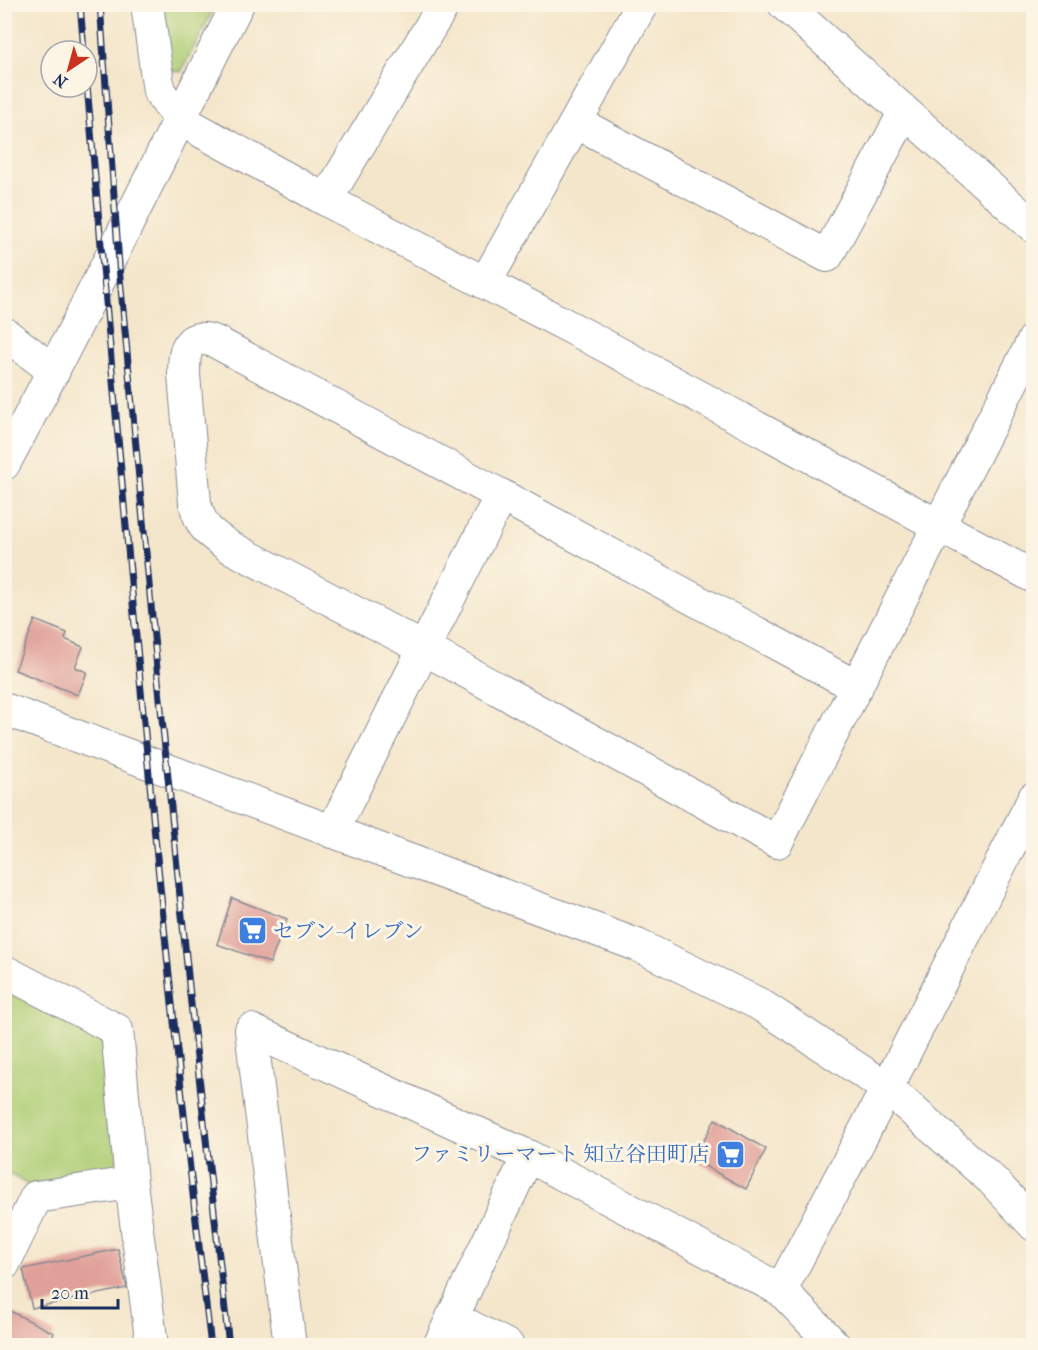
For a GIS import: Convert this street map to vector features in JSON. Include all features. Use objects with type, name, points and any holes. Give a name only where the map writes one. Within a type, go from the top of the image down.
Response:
[{"type":"street","points":[[147,4],[159,91],[179,119],[326,200],[939,524],[1034,577]]},
{"type":"street","points":[[4,464],[54,371],[238,4]]},
{"type":"street","points":[[326,200],[444,4]]},
{"type":"street","points":[[485,283],[642,4]]},
{"type":"street","points":[[784,4],[1034,227]]},
{"type":"street","points":[[576,122],[826,256],[904,112]]},
{"type":"street","points":[[4,333],[54,371]]},
{"type":"street","points":[[857,687],[216,342],[204,337],[193,340],[188,346],[184,358],[184,375],[195,503],[199,521],[209,534],[777,842],[857,687],[1034,339]]},
{"type":"street","points":[[332,832],[501,495]]},
{"type":"street","points":[[4,709],[638,945],[759,1004],[887,1088],[992,1180],[1034,1226]]},
{"type":"street","points":[[781,1290],[887,1088],[1034,798]]},
{"type":"street","points":[[4,971],[117,1030],[131,1183],[152,1346]]},
{"type":"street","points":[[290,1346],[251,1030],[528,1156],[781,1290],[835,1346]]},
{"type":"street","points":[[439,1346],[528,1156]]},
{"type":"street","points":[[4,1264],[36,1197],[131,1183]]},
{"type":"street","points":[[452,1317],[507,1346]]},
{"type":"green space","points":[[159,5],[216,5],[181,72],[163,69]]},
{"type":"green space","points":[[4,983],[101,1034],[104,1042],[119,1166],[112,1176],[28,1185],[5,1171]]},
{"type":"building","points":[[35,620],[67,633],[65,639],[83,647],[75,667],[87,672],[78,695],[15,670]]},
{"type":"building","name":"セブン-イレブン","points":[[232,898],[287,919],[270,963],[217,944]]},
{"type":"building","name":"ファミリーマート 知立谷田町店","points":[[715,1119],[766,1149],[746,1189],[694,1160]]},
{"type":"building","points":[[118,1249],[127,1288],[32,1308],[23,1269]]},
{"type":"building","points":[[6,1309],[54,1333],[48,1346],[4,1346]]},
{"type":"railway","points":[[80,4],[83,39]]},
{"type":"railway","points":[[100,4],[120,278],[158,679],[229,1346]]},
{"type":"railway","points":[[88,99],[159,873],[211,1346]]},
{"type":"place","name":"セブン-イレブン","points":[[252,931]]},
{"type":"place","name":"ファミリーマート 知立谷田町店","points":[[730,1154]]}]
